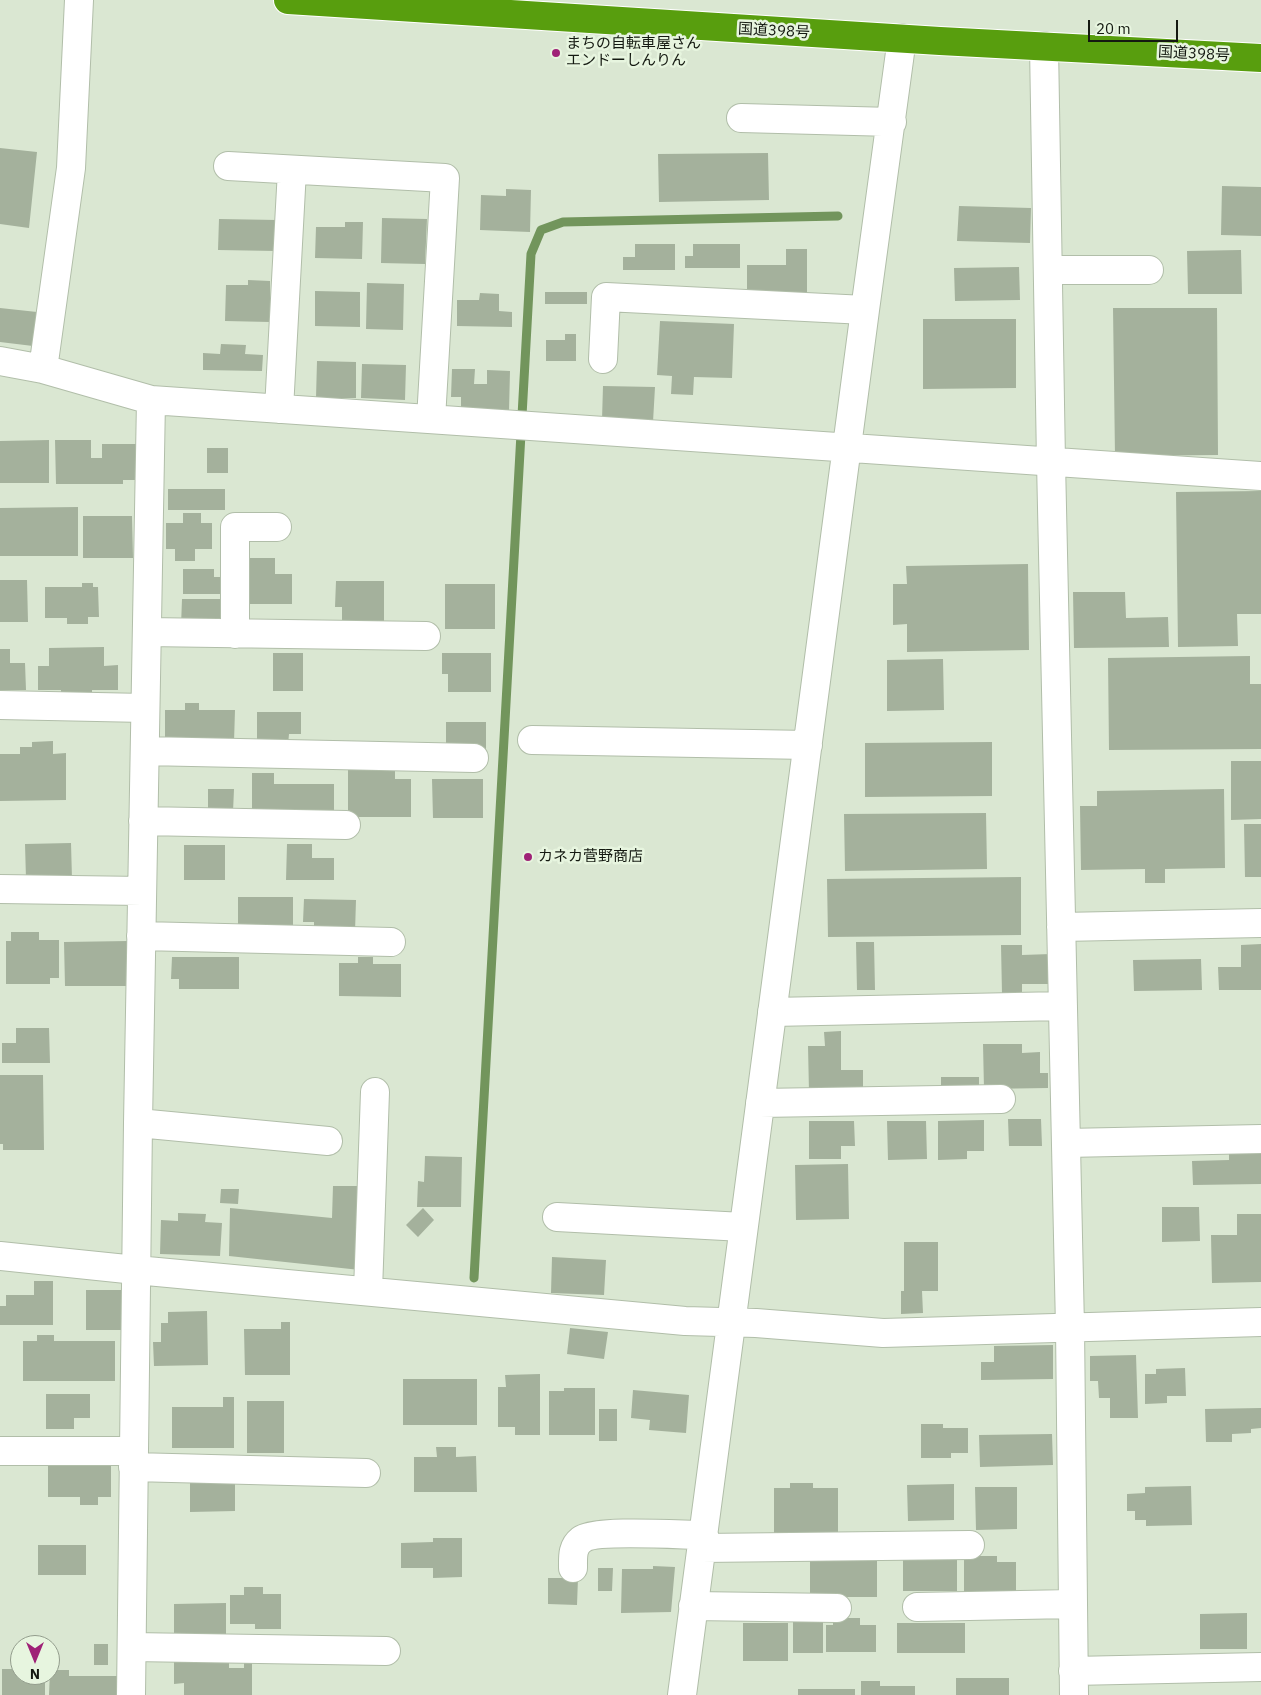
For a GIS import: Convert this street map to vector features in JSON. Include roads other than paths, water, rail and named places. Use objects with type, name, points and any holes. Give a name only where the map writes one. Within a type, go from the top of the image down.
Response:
[{"type":"highway","name":"国道398号","points":[[303,0],[675,25],[1261,58]]},
{"type":"street","points":[[43,370],[71,168],[79,0]]},
{"type":"street","points":[[682,1695],[902,38]]},
{"type":"street","points":[[1044,46],[1070,1327],[1073,1683],[1261,1667]]},
{"type":"street","points":[[741,118],[892,122]]},
{"type":"street","points":[[228,166],[446,178],[431,419]]},
{"type":"street","points":[[279,409],[292,170]]},
{"type":"street","points":[[1048,270],[1149,270]]},
{"type":"street","points":[[603,359],[606,297],[865,310]]},
{"type":"street","points":[[0,361],[43,370],[151,400],[1261,476]]},
{"type":"street","points":[[131,1695],[138,1123],[151,400]]},
{"type":"street","points":[[235,634],[235,527],[277,527]]},
{"type":"street","points":[[147,632],[426,636]]},
{"type":"street","points":[[0,705],[145,708]]},
{"type":"street","points":[[532,740],[808,745]]},
{"type":"street","points":[[145,751],[474,758]]},
{"type":"street","points":[[143,821],[346,825]]},
{"type":"street","points":[[0,889],[142,891]]},
{"type":"street","points":[[1061,927],[1261,922]]},
{"type":"street","points":[[141,936],[391,942]]},
{"type":"street","points":[[772,1012],[1063,1006]]},
{"type":"street","points":[[368,1291],[375,1092]]},
{"type":"street","points":[[760,1103],[1001,1099]]},
{"type":"street","points":[[138,1123],[328,1141]]},
{"type":"street","points":[[1066,1143],[1261,1139]]},
{"type":"street","points":[[558,1217],[743,1227]]},
{"type":"street","points":[[0,1256],[685,1321],[756,1323],[883,1334],[1261,1322]]},
{"type":"street","points":[[0,1452],[366,1473]]},
{"type":"street","points":[[573,1568],[574,1548],[582,1539],[600,1534],[703,1541],[970,1545]]},
{"type":"street","points":[[917,1607],[1072,1604]]},
{"type":"street","points":[[693,1606],[837,1608]]},
{"type":"street","points":[[132,1647],[386,1651]]},
{"type":"waterway","points":[[474,1278],[531,254],[541,230],[563,222],[838,216]]},
{"type":"place","name":"まちの自転車屋さん エンドーしんりん","points":[[556,53]]},
{"type":"place","name":"カネカ菅野商店","points":[[528,857]]}]
